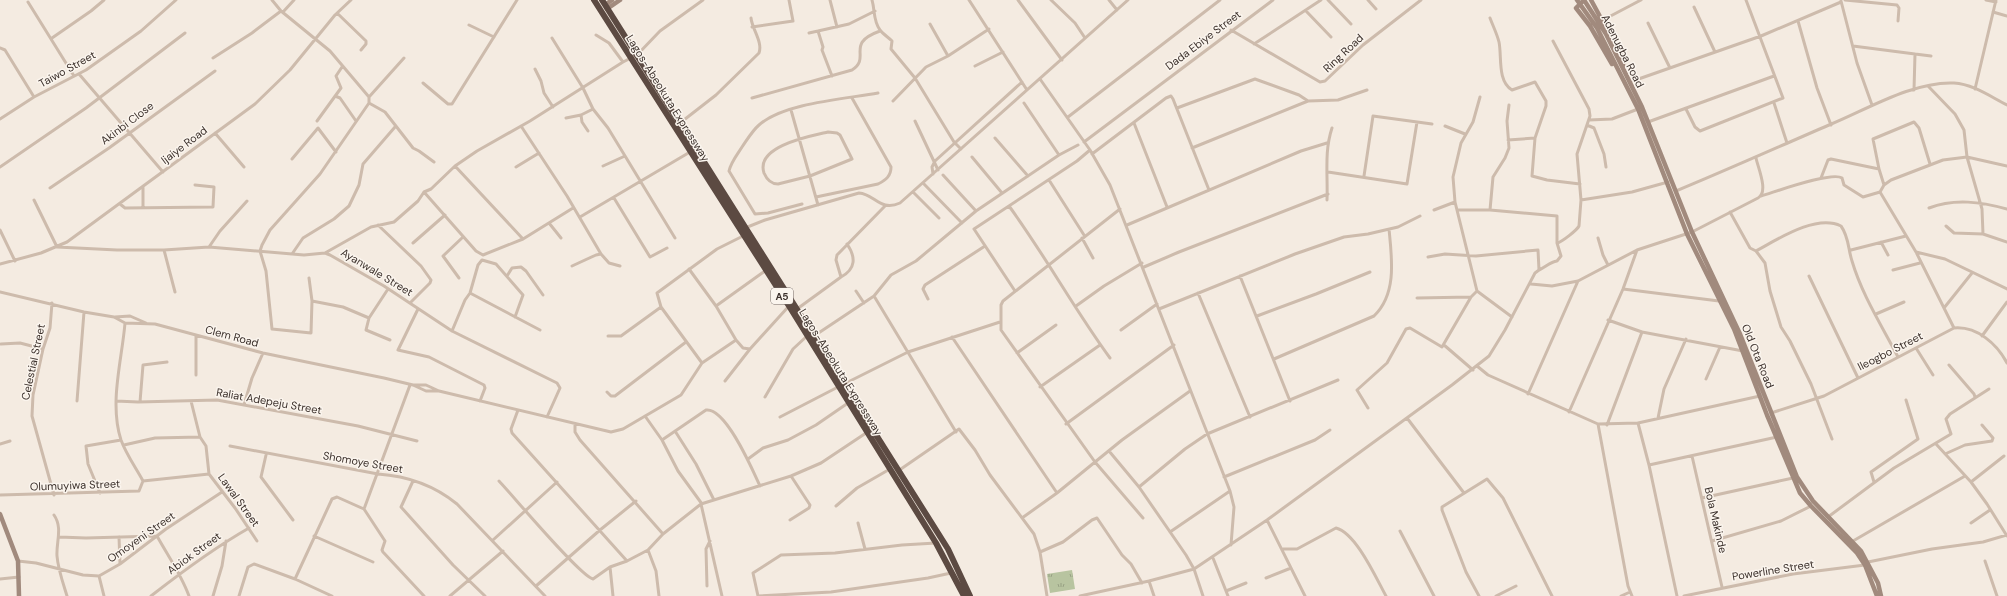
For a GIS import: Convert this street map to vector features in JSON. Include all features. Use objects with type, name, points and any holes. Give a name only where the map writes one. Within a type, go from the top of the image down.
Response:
[{"type":"highway","name":"Lagos-Abeokuta Expressway","points":[[594,0],[680,123],[814,336],[841,386],[848,403],[936,543],[953,572],[964,596]]},
{"type":"highway","name":"Lagos-Abeokuta Expressway","points":[[604,5],[690,152],[765,271],[948,549],[970,596]]},
{"type":"street","points":[[52,38],[91,11],[104,0]]},
{"type":"street","name":"Taiwo Street","points":[[0,119],[34,97],[80,74],[141,31],[176,0]]},
{"type":"street","points":[[272,0],[282,11],[330,51],[369,97]]},
{"type":"street","points":[[213,58],[252,33],[282,11],[294,0]]},
{"type":"street","name":"Ijaiye Road","points":[[0,264],[58,247],[120,204],[215,132],[255,104],[276,85],[316,40],[337,13],[351,0]]},
{"type":"street","points":[[423,83],[448,104],[452,104],[518,0]]},
{"type":"street","points":[[604,5],[612,0]]},
{"type":"street","points":[[604,5],[620,0]]},
{"type":"street","points":[[325,253],[378,225],[394,222],[418,201],[424,192],[431,189],[454,166],[553,107],[623,62],[634,57],[660,31],[703,0]]},
{"type":"street","points":[[752,27],[793,22],[789,0]]},
{"type":"street","points":[[830,0],[837,27]]},
{"type":"street","points":[[872,0],[875,11],[874,19],[880,31],[892,41],[891,48],[915,78],[954,142],[961,149]]},
{"type":"street","points":[[969,0],[989,28],[1027,90]]},
{"type":"street","points":[[1018,0],[1062,60]]},
{"type":"street","points":[[1051,0],[1075,23],[1085,38]]},
{"type":"street","points":[[1109,0],[1117,10]]},
{"type":"street","points":[[841,277],[836,260],[837,255],[885,206],[900,203],[913,192],[1128,0]]},
{"type":"street","points":[[1213,0],[1215,4]]},
{"type":"street","points":[[1068,117],[1220,0]]},
{"type":"street","points":[[1263,0],[1267,5]]},
{"type":"street","name":"Dada Ebiye Street","points":[[1084,142],[1163,81],[1273,0]]},
{"type":"street","points":[[1254,44],[1322,0]]},
{"type":"street","points":[[1328,0],[1351,24]]},
{"type":"street","points":[[1368,0],[1376,9]]},
{"type":"street","name":"Ring Road","points":[[1231,30],[1320,82],[1325,81],[1363,45],[1420,0]]},
{"type":"street","points":[[1577,0],[1586,2],[1603,20],[1623,59],[1623,67]]},
{"type":"street","name":"Adenugba Road","points":[[1603,20],[1641,0]]},
{"type":"street","points":[[1686,109],[1695,128],[1700,131],[1774,103],[1783,98],[1761,36],[1746,0]]},
{"type":"street","points":[[1975,88],[1996,1],[1986,0]]},
{"type":"street","points":[[1842,1],[1857,63],[1872,105]]},
{"type":"street","points":[[1630,82],[1761,36],[1842,1],[1897,5],[1900,8],[1898,21]]},
{"type":"street","points":[[28,2],[52,38],[74,76]]},
{"type":"street","name":"Adenugba Road","points":[[1586,2],[1623,67],[1640,108]]},
{"type":"street","name":"Adenugba Road","points":[[1586,2],[1617,68],[1640,108]]},
{"type":"street","points":[[1694,7],[1715,52]]},
{"type":"street","points":[[809,32],[852,23],[875,11]]},
{"type":"street","points":[[1306,11],[1331,37]]},
{"type":"street","points":[[1993,12],[2007,16]]},
{"type":"street","points":[[337,13],[366,41],[366,44],[361,50]]},
{"type":"street","points":[[680,123],[716,95],[758,53],[760,46],[752,27],[751,18]]},
{"type":"street","points":[[1490,18],[1499,43],[1500,61],[1505,82],[1512,90],[1533,82],[1536,83],[1546,101],[1545,110],[1535,138],[1532,176],[1547,180],[1580,184]]},
{"type":"street","points":[[1798,21],[1817,88],[1831,125]]},
{"type":"street","points":[[1648,23],[1670,68]]},
{"type":"street","points":[[930,24],[948,56]]},
{"type":"street","points":[[469,25],[494,37]]},
{"type":"street","points":[[893,101],[926,67],[948,56],[989,28]]},
{"type":"street","points":[[818,31],[823,47],[822,50],[832,76]]},
{"type":"street","points":[[752,98],[762,94],[832,76],[855,68],[860,60],[860,43],[862,40],[880,31]]},
{"type":"street","points":[[0,168],[99,98],[184,33]]},
{"type":"street","points":[[596,35],[609,43],[623,62]]},
{"type":"street","points":[[552,38],[583,88],[593,109],[608,128],[675,238]]},
{"type":"street","points":[[1553,40],[1589,109],[1589,120],[1577,154],[1582,200],[1577,229],[1566,236],[1563,241],[1557,243]]},
{"type":"street","points":[[1853,46],[1931,56]]},
{"type":"street","points":[[0,48],[6,50],[34,97]]},
{"type":"street","points":[[975,66],[1003,52]]},
{"type":"street","points":[[1914,90],[1915,54]]},
{"type":"street","points":[[309,278],[312,301],[311,333],[272,329],[266,271],[260,251],[270,230],[320,174],[369,103],[369,97],[404,58]]},
{"type":"street","points":[[317,120],[341,88],[336,76],[342,67]]},
{"type":"street","points":[[535,69],[541,81],[544,92],[553,107]]},
{"type":"street","name":"Akinbi Close","points":[[50,188],[130,133],[215,71]]},
{"type":"street","points":[[80,74],[163,172]]},
{"type":"street","points":[[1648,122],[1774,76]]},
{"type":"street","points":[[1040,79],[1090,150],[1110,185],[1127,225],[1174,345],[1190,392],[1230,490],[1234,507],[1231,545]]},
{"type":"street","points":[[1177,108],[1255,79],[1299,95],[1308,101]]},
{"type":"street","points":[[933,174],[932,168],[935,161],[954,142],[1022,82]]},
{"type":"street","points":[[1676,191],[1756,158],[1872,105],[1928,86],[1955,83],[1975,88],[2007,105]]},
{"type":"street","points":[[1928,86],[1960,121],[1965,136],[1967,157],[1980,202],[1983,234]]},
{"type":"street","points":[[1192,148],[1308,101],[1338,100],[1367,90]]},
{"type":"street","points":[[802,204],[768,213],[755,214],[729,171],[731,164],[758,126],[772,117],[791,110],[878,93]]},
{"type":"street","points":[[335,96],[340,98],[356,121]]},
{"type":"street","points":[[1092,154],[1168,96],[1173,99],[1177,108],[1209,190]]},
{"type":"street","points":[[1480,97],[1473,122],[1460,143],[1453,177],[1455,202],[1477,291],[1512,317]]},
{"type":"street","points":[[816,197],[878,184],[887,178],[891,172],[891,166],[852,98]]},
{"type":"street","points":[[369,103],[385,112],[395,127],[413,148],[434,162]]},
{"type":"street","points":[[1024,103],[1059,155]]},
{"type":"street","points":[[1774,103],[1787,143]]},
{"type":"street","points":[[1490,210],[1493,177],[1505,158],[1509,148],[1509,105]]},
{"type":"street","points":[[1589,120],[1612,119],[1640,108]]},
{"type":"street","name":"Old Ota Road","points":[[1640,108],[1648,122],[1676,191],[1690,233],[1738,327],[1797,477],[1813,501],[1852,541],[1878,583],[1881,596]]},
{"type":"street","name":"Old Ota Road","points":[[1640,108],[1668,182],[1719,301],[1732,324],[1744,351],[1760,396],[1800,493],[1866,564],[1877,596]]},
{"type":"street","points":[[566,118],[581,115],[593,109]]},
{"type":"street","points":[[791,110],[798,140],[818,205]]},
{"type":"street","points":[[581,115],[582,122],[588,131]]},
{"type":"street","points":[[1364,176],[1373,116],[1432,124]]},
{"type":"street","points":[[915,121],[938,170]]},
{"type":"street","points":[[1328,172],[1364,176],[1407,184],[1417,122]]},
{"type":"street","points":[[1884,185],[1873,139],[1914,122],[1919,128],[1930,164]]},
{"type":"street","points":[[1134,123],[1167,207]]},
{"type":"street","points":[[1587,125],[1594,128],[1604,154],[1606,167]]},
{"type":"street","points":[[521,126],[580,217],[601,254],[609,263],[620,266]]},
{"type":"street","points":[[1445,126],[1465,134]]},
{"type":"street","points":[[292,254],[305,237],[334,219],[349,206],[359,185],[363,164],[395,127]]},
{"type":"street","points":[[292,159],[318,128],[336,152]]},
{"type":"street","points":[[1327,200],[1327,143],[1332,128]]},
{"type":"street","points":[[215,132],[244,167]]},
{"type":"street","points":[[828,132],[837,133],[843,139],[852,159],[810,176],[774,184],[766,177],[763,168],[765,161],[775,150],[786,143],[798,140],[828,132]]},
{"type":"street","points":[[995,138],[1028,176]]},
{"type":"street","points":[[1508,140],[1535,138]]},
{"type":"street","points":[[1127,225],[1301,151],[1327,143]]},
{"type":"street","points":[[814,336],[874,296],[891,275],[916,261],[976,211],[1059,155],[1078,146]]},
{"type":"street","points":[[1015,291],[975,232],[975,228],[1048,180],[1090,150]]},
{"type":"street","points":[[580,217],[690,152]]},
{"type":"street","points":[[516,167],[539,153]]},
{"type":"street","points":[[603,166],[625,156]]},
{"type":"street","points":[[972,157],[1002,193]]},
{"type":"street","points":[[1531,284],[1552,286],[1578,281],[1637,250],[1690,233],[1761,196],[1822,178],[1840,177],[1844,185],[1863,197],[1880,192],[1884,185],[1896,178],[1930,164],[1967,157],[2007,166]]},
{"type":"street","points":[[1756,158],[1764,190],[1761,196]]},
{"type":"street","points":[[1822,178],[1828,160],[1831,159],[1879,169]]},
{"type":"street","points":[[454,166],[523,239]]},
{"type":"street","points":[[943,175],[976,211]]},
{"type":"street","points":[[1048,180],[1083,237],[1093,258]]},
{"type":"street","points":[[1582,200],[1632,192],[1668,182]]},
{"type":"street","points":[[923,183],[962,223]]},
{"type":"street","points":[[120,204],[125,208],[213,207],[214,187],[195,185]]},
{"type":"street","points":[[143,187],[143,207]]},
{"type":"street","points":[[424,192],[476,251],[483,255],[523,239],[573,208]]},
{"type":"street","points":[[913,192],[938,218]]},
{"type":"street","points":[[1880,192],[1916,252],[1920,263],[1954,328],[1968,329],[1982,336],[2001,353],[2007,363]]},
{"type":"street","points":[[745,228],[765,220],[862,193],[885,206]]},
{"type":"street","points":[[1144,268],[1179,252],[1328,194]]},
{"type":"street","points":[[614,198],[650,257],[667,248]]},
{"type":"street","points":[[34,200],[58,247]]},
{"type":"street","points":[[209,247],[220,231],[247,202]]},
{"type":"street","points":[[1434,210],[1455,202]]},
{"type":"street","points":[[1929,208],[1937,205],[1980,202],[2007,209]]},
{"type":"street","points":[[1009,206],[1031,236],[1048,265],[1110,358]]},
{"type":"street","points":[[1120,209],[1015,291],[1002,303],[1000,322],[1001,330],[1066,424],[1095,462],[1143,518]]},
{"type":"street","points":[[1080,596],[1149,582],[1194,569],[1213,558],[1473,370],[1489,356],[1531,284],[1535,273],[1559,259],[1560,256],[1557,243],[1558,216],[1490,210],[1457,210]]},
{"type":"street","points":[[1730,212],[1750,248],[1756,251],[1767,268],[1770,291],[1781,327],[1790,341],[1811,384],[1832,439]]},
{"type":"street","points":[[413,243],[445,215]]},
{"type":"street","points":[[1159,309],[1320,245],[1344,237],[1389,229],[1420,216]]},
{"type":"street","points":[[549,223],[561,238]]},
{"type":"street","points":[[1756,251],[1794,231],[1825,223],[1841,226],[1851,250],[1852,261],[1876,314],[1898,357]]},
{"type":"street","points":[[378,225],[421,266],[430,280],[430,283],[410,303]]},
{"type":"street","points":[[1946,226],[1957,234],[1983,234],[2007,242]]},
{"type":"street","points":[[1274,358],[1374,316],[1382,308],[1392,273],[1389,229]]},
{"type":"street","points":[[0,230],[14,261]]},
{"type":"street","points":[[736,340],[702,363],[661,307],[657,293],[717,249],[743,236]]},
{"type":"street","points":[[1851,250],[1906,236]]},
{"type":"street","points":[[459,278],[444,256],[463,237]]},
{"type":"street","points":[[1598,238],[1603,256],[1608,265]]},
{"type":"street","points":[[1882,242],[1888,256]]},
{"type":"street","points":[[797,309],[849,271],[853,264],[853,254],[847,244]]},
{"type":"street","points":[[928,299],[923,289],[925,285],[985,246]]},
{"type":"street","name":"Ayanwale Street","points":[[58,247],[117,250],[164,250],[209,247],[292,254],[325,253],[340,260],[388,289],[452,331],[560,385],[547,417]]},
{"type":"street","points":[[164,250],[175,292]]},
{"type":"street","points":[[1428,257],[1445,254],[1468,255],[1538,250],[1539,270]]},
{"type":"street","points":[[1569,412],[1608,320],[1623,289],[1637,250]]},
{"type":"street","points":[[1916,252],[1945,259],[2007,289]]},
{"type":"street","points":[[572,266],[601,254]]},
{"type":"street","points":[[452,331],[465,300],[470,293],[478,265],[482,260],[492,262],[507,276],[523,295],[515,317]]},
{"type":"street","points":[[1076,306],[1104,286],[1142,263]]},
{"type":"street","points":[[1893,270],[1920,263]]},
{"type":"street","points":[[507,276],[512,268],[521,267],[526,271],[544,295]]},
{"type":"street","points":[[689,269],[716,306],[736,340],[743,348],[750,349]]},
{"type":"street","points":[[716,306],[765,271]]},
{"type":"street","points":[[1257,316],[1370,272]]},
{"type":"street","points":[[1944,308],[1972,273]]},
{"type":"street","points":[[1240,276],[1290,401]]},
{"type":"street","points":[[1809,276],[1858,378]]},
{"type":"street","points":[[1528,394],[1578,281]]},
{"type":"street","points":[[388,289],[369,318],[366,330],[390,340]]},
{"type":"street","points":[[1623,289],[1719,301]]},
{"type":"street","points":[[856,291],[864,303]]},
{"type":"street","points":[[1368,408],[1357,390],[1387,363],[1406,329],[1410,328],[1441,348],[1470,297],[1477,291]]},
{"type":"street","name":"Clem Road","points":[[0,292],[52,303],[84,312],[114,317],[125,323],[155,324],[263,353],[312,362],[411,385],[426,391],[439,391],[606,432],[616,432],[684,393],[702,363]]},
{"type":"street","points":[[470,293],[540,330]]},
{"type":"street","points":[[1198,293],[1250,417]]},
{"type":"street","points":[[874,296],[956,432]]},
{"type":"street","points":[[1417,298],[1470,297]]},
{"type":"street","points":[[312,301],[343,307],[369,318]]},
{"type":"street","points":[[1876,314],[1904,302]]},
{"type":"street","points":[[1982,336],[2007,302]]},
{"type":"street","name":"Celestial Street","points":[[52,303],[50,328],[43,349],[33,395],[32,416],[54,495]]},
{"type":"street","points":[[1121,330],[1157,304]]},
{"type":"street","points":[[725,381],[750,349],[789,306]]},
{"type":"street","points":[[608,336],[622,336],[661,307]]},
{"type":"street","points":[[418,309],[398,350],[430,357],[484,385],[485,388],[480,401]]},
{"type":"street","points":[[77,401],[84,312]]},
{"type":"street","points":[[114,317],[130,316],[147,324]]},
{"type":"street","points":[[1608,320],[1642,332],[1744,351]]},
{"type":"street","points":[[780,417],[908,352],[1000,322]]},
{"type":"street","points":[[125,323],[116,401],[122,440],[143,481],[209,474]]},
{"type":"street","points":[[1017,353],[1056,325]]},
{"type":"street","name":"Ileogbo Street","points":[[1771,413],[1816,398],[1954,328]]},
{"type":"street","points":[[1607,425],[1642,332]]},
{"type":"street","points":[[196,336],[196,375]]},
{"type":"street","points":[[765,397],[793,349],[807,336]]},
{"type":"street","points":[[952,337],[1057,493]]},
{"type":"street","points":[[1658,418],[1664,389],[1686,339]]},
{"type":"street","points":[[607,392],[611,396],[615,396],[686,342]]},
{"type":"street","points":[[1,344],[20,343],[43,349]]},
{"type":"street","points":[[1040,387],[1100,345]]},
{"type":"street","points":[[1066,424],[1174,345]]},
{"type":"street","points":[[1444,345],[1473,370]]},
{"type":"street","points":[[1706,379],[1720,347]]},
{"type":"street","points":[[1916,348],[1932,375]]},
{"type":"street","points":[[244,405],[252,378],[263,353]]},
{"type":"street","points":[[140,402],[143,365],[167,362]]},
{"type":"street","points":[[1949,365],[1975,397]]},
{"type":"street","points":[[1477,366],[1488,375],[1528,394],[1598,424],[1607,425],[1638,423],[1760,396]]},
{"type":"street","points":[[1139,487],[1185,449],[1207,434],[1338,380]]},
{"type":"street","points":[[364,509],[378,474],[391,434],[411,385],[426,385],[439,391]]},
{"type":"street","points":[[1828,517],[1874,482],[1951,434],[1946,419],[1950,414],[1989,389]]},
{"type":"street","points":[[1022,518],[1057,493],[1109,451],[1190,392]]},
{"type":"street","name":"Lawal Street","points":[[191,400],[200,437],[206,446],[209,474],[257,541]]},
{"type":"street","name":"Raliat Adepeju Street","points":[[116,401],[140,402],[217,400],[391,434],[417,442]]},
{"type":"street","points":[[1874,482],[1871,472],[1918,439],[1906,400]]},
{"type":"street","points":[[748,459],[763,448],[788,440],[806,430],[848,403]]},
{"type":"street","points":[[662,440],[706,410],[710,409],[732,431],[748,459],[760,486]]},
{"type":"street","points":[[518,410],[511,431],[627,562]]},
{"type":"street","points":[[645,416],[662,440],[678,471],[702,504],[722,596]]},
{"type":"street","points":[[1407,418],[1464,493]]},
{"type":"street","points":[[1638,423],[1649,465],[1677,596]]},
{"type":"street","points":[[575,424],[575,432],[580,440],[664,534]]},
{"type":"street","points":[[1598,424],[1632,596]]},
{"type":"street","points":[[1944,454],[1965,445],[1992,441],[1993,438],[1982,425]]},
{"type":"street","points":[[898,471],[959,429],[990,475],[1034,534],[1040,552],[1047,596]]},
{"type":"street","points":[[1224,477],[1315,440],[1330,430]]},
{"type":"street","points":[[675,431],[696,464],[714,500]]},
{"type":"street","points":[[499,481],[568,558],[591,579],[596,578],[610,567],[627,562],[648,550],[664,534],[702,504],[791,476],[821,463],[866,433]]},
{"type":"street","points":[[124,445],[155,438],[200,437]]},
{"type":"street","points":[[1649,465],[1777,437]]},
{"type":"street","points":[[100,493],[88,464],[86,446],[122,440]]},
{"type":"street","points":[[0,444],[10,441]]},
{"type":"street","points":[[1936,444],[1971,482],[2007,535]]},
{"type":"street","name":"Shomoye Street","points":[[230,446],[266,455],[378,474],[401,476],[428,486],[452,499],[493,540],[545,596]]},
{"type":"street","points":[[1109,451],[1139,487],[1194,569],[1203,596]]},
{"type":"street","points":[[266,455],[260,477],[293,520]]},
{"type":"street","name":"Bola Makinde","points":[[1692,456],[1722,587]]},
{"type":"street","points":[[1971,482],[2004,456]]},
{"type":"street","points":[[836,506],[857,488],[890,469]]},
{"type":"street","points":[[790,520],[809,508],[810,505],[791,476]]},
{"type":"street","points":[[1852,541],[1965,476]]},
{"type":"street","points":[[1702,498],[1793,478]]},
{"type":"street","points":[[1479,596],[1466,572],[1442,507],[1485,479],[1489,480],[1503,498],[1552,596]]},
{"type":"street","name":"Olumuyiwa Street","points":[[0,495],[54,495],[141,491],[143,481]]},
{"type":"street","points":[[413,481],[401,507],[485,596]]},
{"type":"street","points":[[493,540],[557,482]]},
{"type":"street","points":[[1170,532],[1230,490]]},
{"type":"street","name":"Omoyeni Street","points":[[98,576],[120,564],[157,536],[222,492]]},
{"type":"street","points":[[295,579],[314,536],[334,498],[346,500],[364,509],[385,541],[382,548],[383,552],[424,596]]},
{"type":"street","points":[[536,586],[600,530],[636,501]]},
{"type":"street","points":[[1712,541],[1781,521],[1811,506]]},
{"type":"street","points":[[1970,523],[1990,510]]},
{"type":"street","points":[[0,514],[18,561],[20,596]]},
{"type":"street","points":[[54,515],[58,524],[59,537],[56,554],[67,596]]},
{"type":"street","points":[[1040,552],[1063,542],[1092,520],[1097,518],[1122,556],[1131,564],[1142,583]]},
{"type":"street","points":[[1267,520],[1283,549],[1305,596]]},
{"type":"street","points":[[858,523],[866,549]]},
{"type":"street","name":"Abiok Street","points":[[151,596],[180,573],[226,541],[249,528]]},
{"type":"street","points":[[1283,549],[1297,549],[1336,528],[1344,530],[1352,539],[1386,596]]},
{"type":"street","points":[[1400,531],[1434,596]]},
{"type":"street","name":"Powerline Street","points":[[1684,596],[1722,587],[1793,574],[1866,564],[1932,549],[1983,542],[2007,535]]},
{"type":"street","points":[[59,537],[86,538],[157,536],[172,563],[180,573],[189,596]]},
{"type":"street","points":[[314,536],[373,562]]},
{"type":"street","points":[[119,537],[120,564]]},
{"type":"street","points":[[213,596],[222,566],[226,541]]},
{"type":"street","points":[[706,586],[706,549],[710,541]]},
{"type":"street","points":[[936,543],[866,549],[830,554],[786,554],[776,557],[753,573],[758,596],[831,592],[928,578],[953,572]]},
{"type":"street","points":[[648,550],[656,571],[659,596]]},
{"type":"street","points":[[450,596],[503,552]]},
{"type":"street","points":[[1213,558],[1228,596]]},
{"type":"street","points":[[18,561],[59,568],[83,575],[98,576],[104,596]]},
{"type":"street","points":[[1985,561],[1997,596]]},
{"type":"street","points":[[239,596],[248,567],[254,564],[295,579],[324,594],[332,596]]},
{"type":"street","points":[[610,567],[613,596]]},
{"type":"street","points":[[1266,578],[1291,568]]},
{"type":"street","points":[[0,579],[19,577]]},
{"type":"street","points":[[1149,582],[1154,596]]},
{"type":"street","points":[[1226,591],[1246,583]]},
{"type":"street","points":[[1496,596],[1516,586]]},
{"type":"street","points":[[1621,596],[1630,592]]},
{"type":"street","points":[[1702,592],[1703,596]]},
{"type":"green space","points":[[1072,570],[1075,589],[1050,593],[1047,574]]}]
